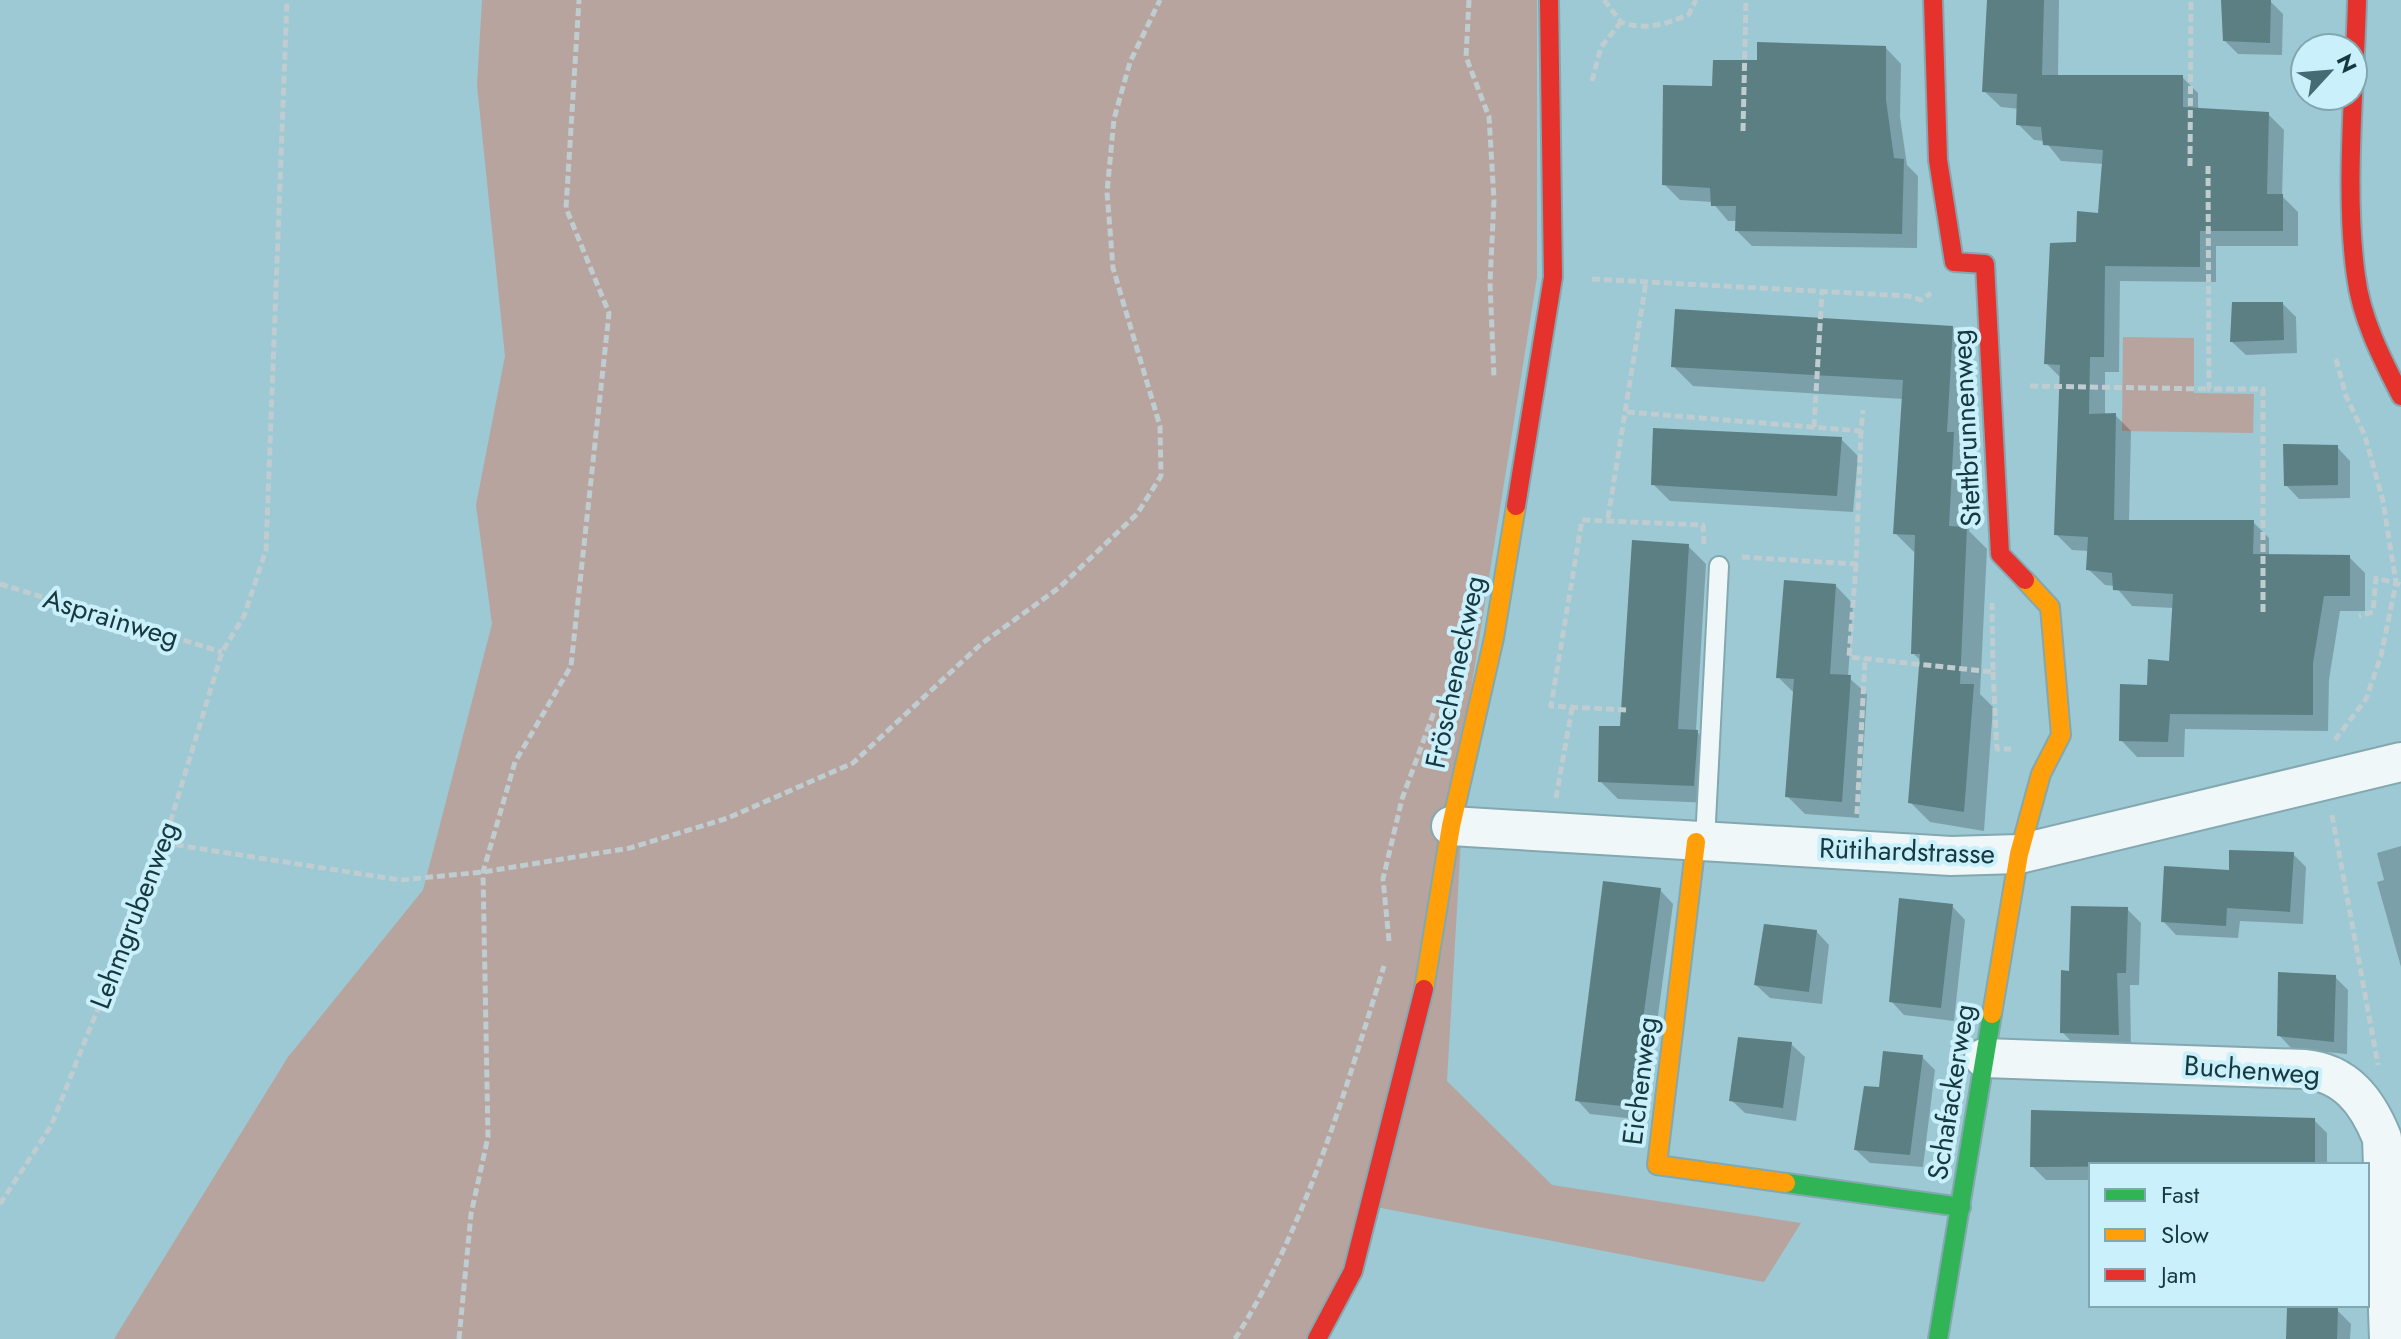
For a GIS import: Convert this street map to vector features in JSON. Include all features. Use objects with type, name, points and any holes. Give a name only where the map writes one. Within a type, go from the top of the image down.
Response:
[{"type":"street","name":"Fröscheneckweg","points":[[1317,1339],[1353,1271],[1385,1151],[1421,1004],[1451,826],[1494,638],[1553,277],[1549,0]]},
{"type":"street","points":[[1933,0],[1938,160],[1954,262]]},
{"type":"street","points":[[2357,0],[2352,231],[2356,279],[2378,350],[2401,396]]},
{"type":"street","name":"Stettbrunnenweg","points":[[1954,262],[1985,264],[2000,554],[2050,607],[2061,735],[2041,774],[2019,854]]},
{"type":"street","name":"Rütihardstrasse","points":[[1451,826],[1951,856],[2019,854],[2401,762]]},
{"type":"street","name":"Eichenweg","points":[[1700,842],[1657,1165],[1961,1207]]},
{"type":"street","name":"Schafackerweg","points":[[1938,1339],[2019,854]]},
{"type":"street","name":"Buchenweg","points":[[1984,1058],[2304,1069],[2322,1071],[2350,1085],[2373,1116],[2382,1138],[2389,1339]]},
{"type":"lane","points":[[1700,842],[1719,566]]},
{"type":"path","name":"Lehmgrubenweg","points":[[0,1204],[51,1126],[164,843],[222,652],[244,616],[266,550],[287,0]]},
{"type":"path","points":[[459,1339],[471,1214],[488,1137],[483,872],[515,762],[571,666],[609,313],[566,208],[579,0]]},
{"type":"path","points":[[164,843],[400,880],[483,872],[630,848],[728,818],[853,763],[981,644],[1060,587],[1137,514],[1161,476],[1160,426],[1113,268],[1107,192],[1114,119],[1130,62],[1160,0]]},
{"type":"path","points":[[1469,0],[1466,57],[1489,117],[1494,200],[1490,283],[1492,387]]},
{"type":"path","points":[[1604,0],[1621,22],[1668,24],[1689,14],[1696,0]]},
{"type":"path","points":[[1743,131],[1746,0]]},
{"type":"path","points":[[2190,166],[2191,0]]},
{"type":"path","points":[[1591,83],[1601,47],[1621,22]]},
{"type":"path","points":[[2208,166],[2209,389]]},
{"type":"path","points":[[1553,277],[1921,300],[1946,284],[1954,262]]},
{"type":"path","points":[[1608,518],[1646,282]]},
{"type":"path","points":[[1814,427],[1822,292]]},
{"type":"path","points":[[1993,386],[2263,389],[2263,615]]},
{"type":"path","points":[[1863,410],[1849,657],[1993,672]]},
{"type":"path","points":[[1627,412],[1861,431]]},
{"type":"path","points":[[1626,710],[1551,706],[1582,520],[1608,518],[1703,525],[1705,565],[1719,566],[1729,556],[1856,564]]},
{"type":"path","points":[[2000,554],[1992,558],[1997,749],[2015,749]]},
{"type":"path","points":[[2359,616],[2373,612],[2376,578],[2399,584],[2381,656],[2366,699],[2319,761],[2379,1070]]},
{"type":"path","name":"Asprainweg","points":[[0,584],[222,652]]},
{"type":"path","points":[[1856,851],[1865,659]]},
{"type":"path","points":[[1390,949],[1383,879],[1402,799],[1437,704]]},
{"type":"path","points":[[1550,832],[1572,708]]},
{"type":"path","points":[[1235,1339],[1280,1264],[1327,1145],[1385,963]]},
{"type":"shaded area","points":[[482,0],[1537,0],[1537,277],[1469,702],[1447,1081],[1552,1185],[1801,1223],[1764,1282],[1371,1206],[1317,1339],[114,1339],[288,1057],[423,890],[492,624],[476,505],[505,356],[477,85]]},
{"type":"shaded area","points":[[2123,337],[2194,338],[2194,393],[2254,394],[2253,433],[2122,431]]},
{"type":"building","points":[[1987,0],[2044,0],[2042,75],[2183,75],[2183,107],[2269,112],[2267,194],[2283,194],[2283,231],[2200,231],[2200,267],[2105,266],[2104,357],[2090,357],[2089,414],[2116,413],[2114,520],[2254,520],[2253,554],[2350,555],[2350,596],[2324,596],[2313,663],[2313,715],[2170,714],[2168,742],[2119,741],[2120,684],[2147,685],[2148,659],[2169,661],[2173,594],[2113,590],[2112,573],[2086,570],[2088,537],[2054,535],[2060,365],[2044,364],[2050,243],[2076,242],[2077,211],[2098,213],[2103,150],[2043,145],[2041,127],[2016,125],[2017,94],[1982,92]]},
{"type":"building","points":[[2221,0],[2271,0],[2270,43],[2223,41]]},
{"type":"building","points":[[1757,42],[1886,46],[1886,100],[1894,158],[1904,159],[1902,234],[1735,231],[1736,206],[1711,206],[1710,188],[1662,185],[1663,85],[1712,86],[1713,60],[1757,60]]},
{"type":"building","points":[[2232,302],[2283,302],[2284,340],[2230,342]]},
{"type":"building","points":[[1675,309],[1953,326],[1947,432],[1954,432],[1949,526],[1967,527],[1960,684],[1974,684],[1964,812],[1908,803],[1920,654],[1911,654],[1915,535],[1893,534],[1903,380],[1671,367]]},
{"type":"building","points":[[1653,428],[1842,437],[1837,496],[1651,485]]},
{"type":"building","points":[[2283,444],[2338,445],[2338,485],[2284,486]]},
{"type":"building","points":[[1632,540],[1689,544],[1678,729],[1698,730],[1694,786],[1598,782],[1599,726],[1620,726]]},
{"type":"building","points":[[1784,580],[1836,584],[1830,674],[1851,675],[1842,802],[1785,797],[1794,679],[1776,678]]},
{"type":"building","points":[[2229,850],[2294,852],[2290,912],[2227,908],[2226,926],[2161,922],[2164,866],[2229,870]]},
{"type":"building","points":[[1603,881],[1661,888],[1631,1107],[1575,1101]]},
{"type":"building","points":[[1899,898],[1953,904],[1941,1008],[1889,1002]]},
{"type":"building","points":[[2071,906],[2128,907],[2126,973],[2117,973],[2119,1035],[2060,1033],[2061,970],[2069,971]]},
{"type":"building","points":[[1764,924],[1817,930],[1809,992],[1754,985]]},
{"type":"building","points":[[2278,972],[2336,975],[2334,1042],[2277,1036]]},
{"type":"building","points":[[1738,1037],[1792,1042],[1783,1108],[1729,1101]]},
{"type":"building","points":[[1883,1051],[1923,1055],[1910,1155],[1854,1150],[1864,1086],[1879,1087]]},
{"type":"building","points":[[2031,1110],[2315,1118],[2315,1163],[2089,1163],[2089,1167],[2030,1167]]},
{"type":"building","points":[[2287,1308],[2338,1308],[2337,1339],[2286,1339]]},
{"type":"traffic: fast","points":[[1938,1339],[1992,1014]]},
{"type":"traffic: fast","points":[[1786,1183],[1961,1207]]},
{"type":"traffic: slow","points":[[1424,989],[1451,826],[1494,638],[1516,506]]},
{"type":"traffic: slow","points":[[1992,1014],[2019,854],[2041,774],[2061,735],[2050,607],[2025,580]]},
{"type":"traffic: slow","points":[[1696,842],[1657,1165],[1786,1183]]},
{"type":"traffic: jam","points":[[1516,506],[1553,277],[1549,0]]},
{"type":"traffic: jam","points":[[1933,0],[1938,160],[1954,262],[1985,264],[2000,554],[2025,580]]},
{"type":"traffic: jam","points":[[2357,0],[2351,174],[2356,276],[2367,323],[2401,396]]},
{"type":"traffic: jam","points":[[1317,1339],[1353,1271],[1424,989]]}]
